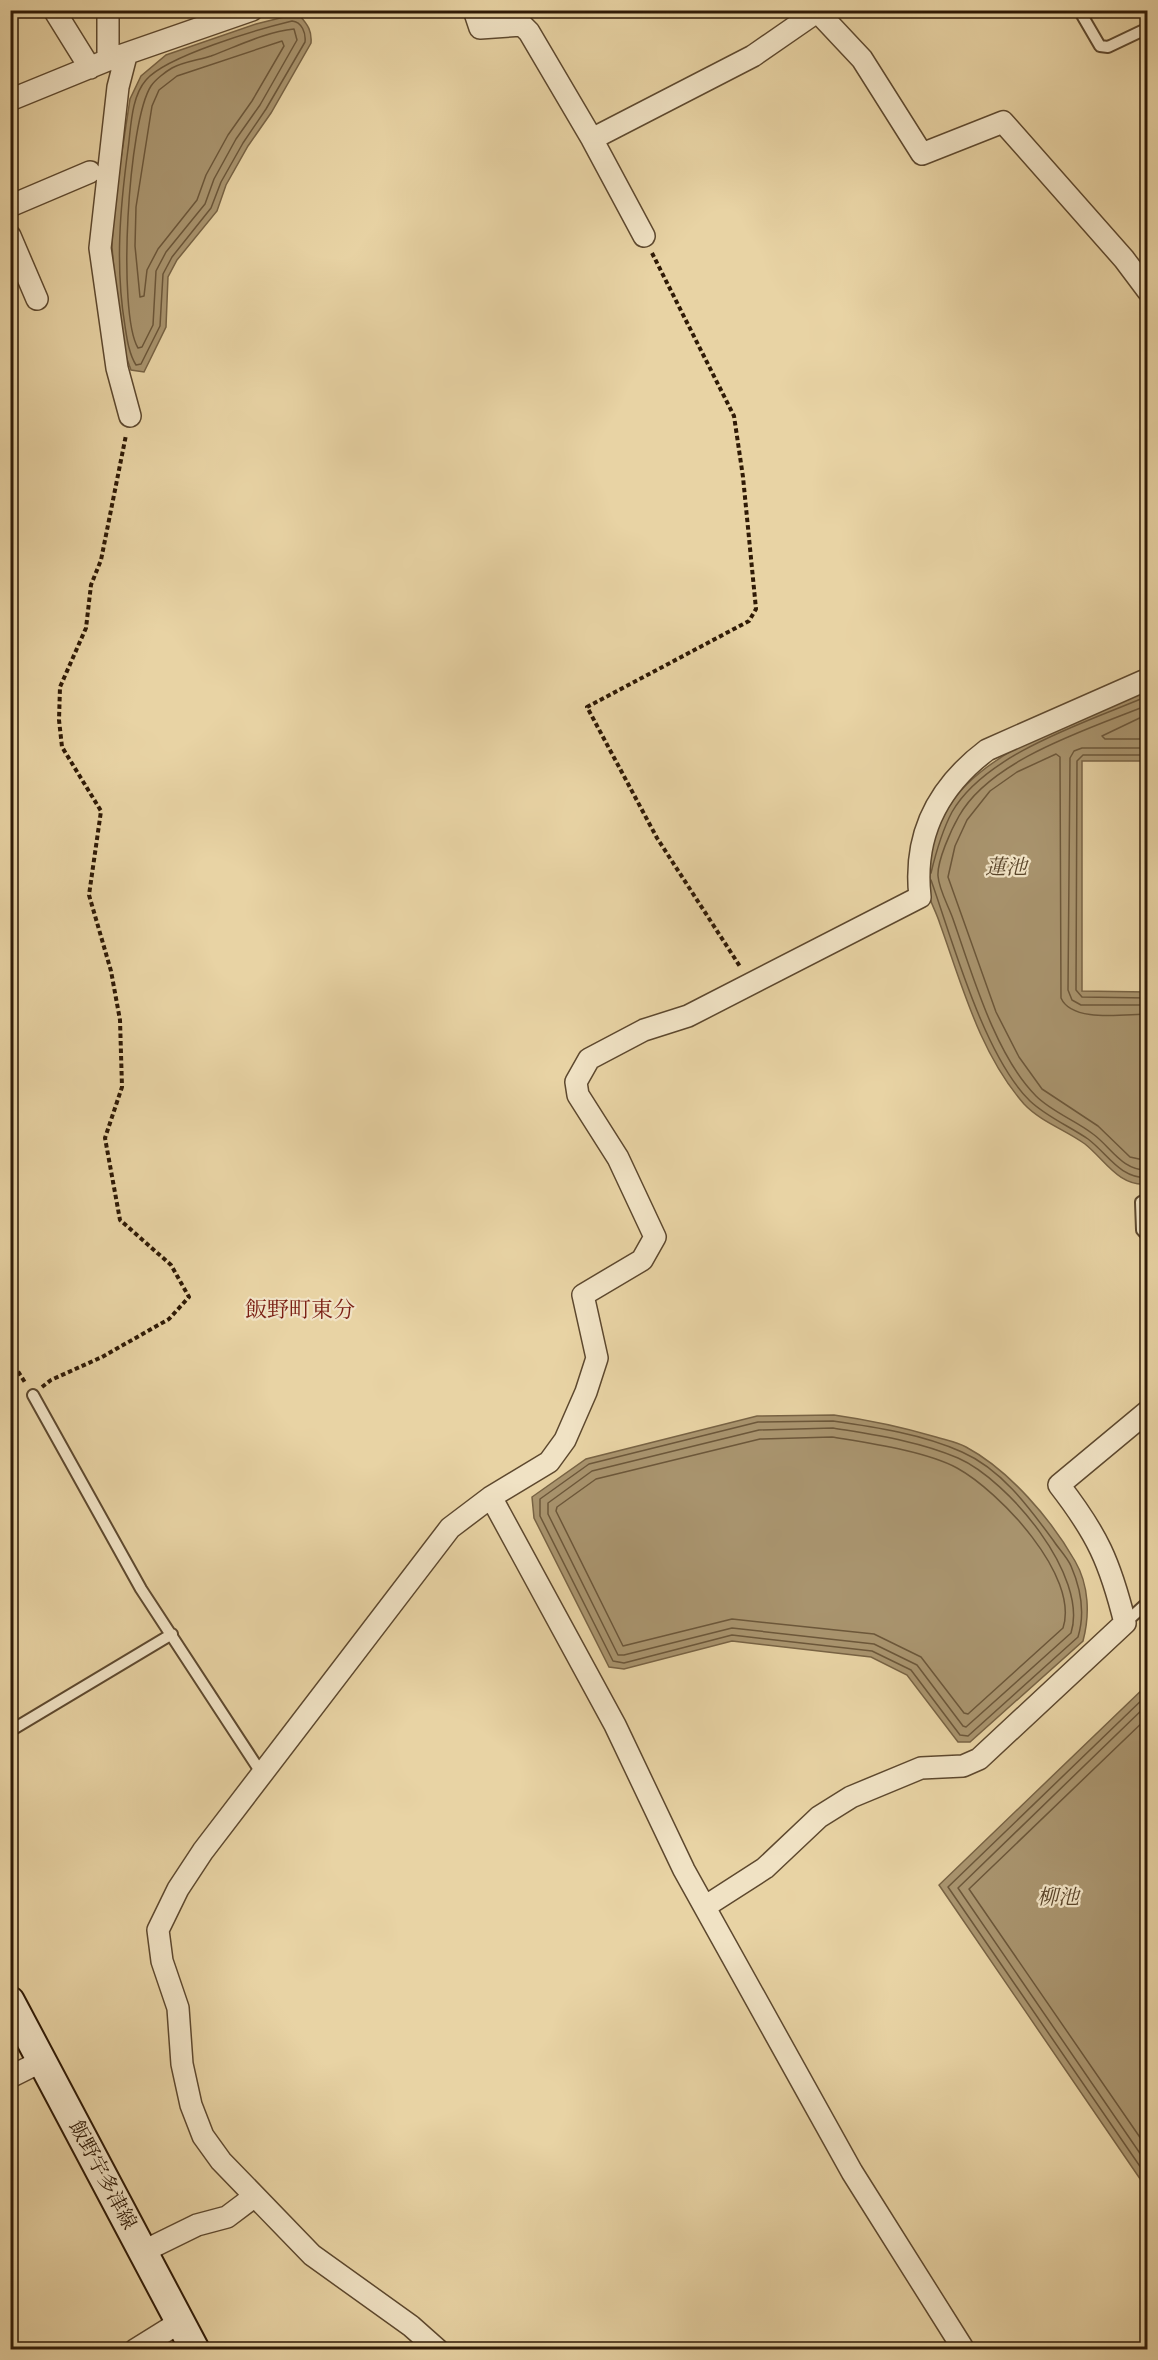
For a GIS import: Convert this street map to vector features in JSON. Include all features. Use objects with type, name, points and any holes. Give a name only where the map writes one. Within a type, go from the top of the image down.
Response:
[{"type":"main road","name":"飯野宇多津線","points":[[10,2001],[195,2349]]},
{"type":"street","points":[[54,10],[108,61]]},
{"type":"street","points":[[108,10],[108,61],[117,98],[100,248],[117,369],[130,416]]},
{"type":"street","points":[[10,100],[108,61],[252,10]]},
{"type":"street","points":[[474,10],[480,28],[522,25],[530,32],[592,139],[644,236]]},
{"type":"street","points":[[592,139],[753,56],[818,11],[861,59],[922,154],[1002,122],[1124,259],[1148,291]]},
{"type":"street","points":[[10,206],[90,172]]},
{"type":"street","points":[[10,236],[37,299]]},
{"type":"street","points":[[438,2349],[411,2326],[312,2255],[221,2161],[203,2136],[190,2105],[182,2064],[178,2008],[162,1961],[158,1930],[178,1889],[197,1860],[450,1528],[491,1497],[549,1462],[565,1440],[597,1358],[583,1295],[642,1260],[655,1237],[618,1158],[578,1095],[576,1082],[589,1059],[644,1030],[688,1016],[920,897],[918,859],[931,816],[948,786],[964,767],[987,750],[1148,679]]},
{"type":"street","points":[[706,1906],[765,1868],[819,1816],[851,1797],[921,1768],[963,1766],[979,1759],[1125,1623],[1106,1555],[1088,1523],[1059,1485],[1148,1411]]},
{"type":"street","points":[[491,1497],[615,1725],[684,1870],[852,2172],[963,2349]]},
{"type":"street","points":[[10,2077],[42,2061]]},
{"type":"street","points":[[144,2252],[198,2225],[227,2217],[255,2196]]},
{"type":"street","points":[[135,2349],[180,2322]]},
{"type":"lane","points":[[1079,10],[1100,46],[1108,47],[1148,28]]},
{"type":"lane","points":[[1148,1198],[1141,1202],[1142,1230],[1148,1237]]},
{"type":"lane","points":[[33,1395],[141,1589],[262,1774]]},
{"type":"lane","points":[[1125,1623],[1148,1602]]},
{"type":"lane","points":[[10,1731],[172,1634]]},
{"type":"path","points":[[644,236],[734,416],[743,477],[756,609],[749,621],[587,707],[657,838],[752,984]]},
{"type":"path","points":[[10,1359],[33,1395],[51,1380],[102,1357],[169,1319],[189,1297],[171,1265],[120,1220],[105,1138],[122,1087],[120,1020],[111,971],[89,895],[101,811],[62,747],[59,720],[60,687],[86,628],[91,585],[101,560],[130,416]]},
{"type":"water","points":[[292,15],[300,16],[305,22],[310,32],[311,43],[226,185],[217,211],[177,260],[168,277],[166,327],[144,372],[131,370],[123,348],[117,314],[112,246],[114,205],[130,99],[141,76],[166,55],[256,24]]},
{"type":"water","name":"蓮池","points":[[1147,690],[1147,761],[1082,761],[1082,991],[1147,992],[1147,1184],[1137,1184],[1120,1177],[1085,1144],[1031,1110],[1009,1084],[995,1063],[974,1018],[928,894],[924,877],[926,861],[948,808],[964,787],[985,768],[1037,737]]},
{"type":"water","points":[[834,1415],[885,1424],[951,1441],[982,1457],[1028,1497],[1054,1529],[1080,1570],[1087,1600],[1087,1621],[1083,1641],[970,1742],[958,1742],[907,1675],[871,1657],[732,1641],[624,1669],[609,1667],[534,1518],[532,1497],[586,1459],[757,1416]]},
{"type":"water","name":"柳池","points":[[1147,1685],[1147,2189],[939,1885]]},
{"type":"district","name":"飯野町東分","points":[[300,1310]]}]
